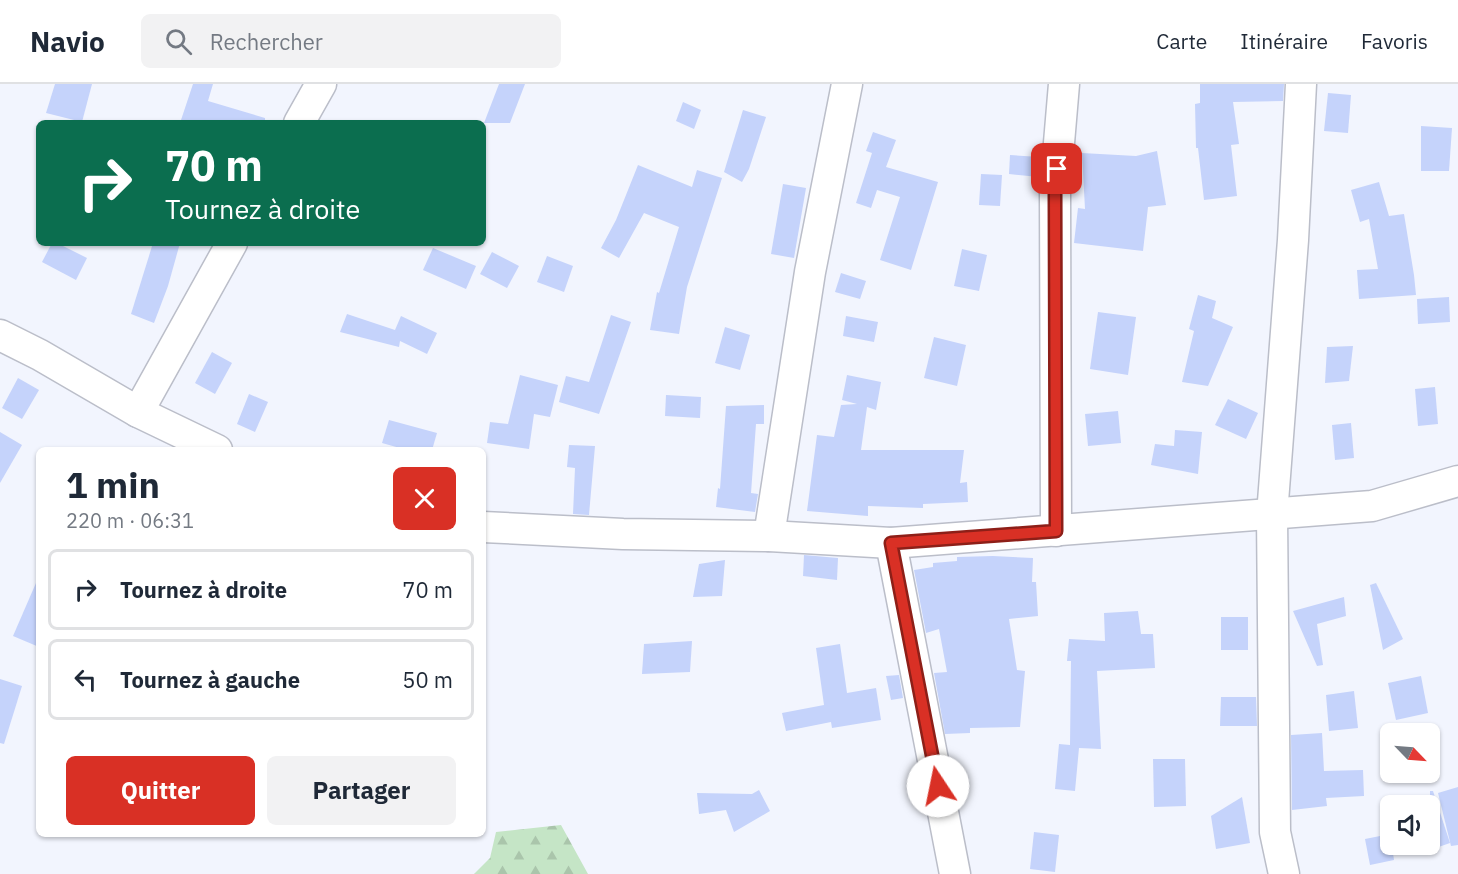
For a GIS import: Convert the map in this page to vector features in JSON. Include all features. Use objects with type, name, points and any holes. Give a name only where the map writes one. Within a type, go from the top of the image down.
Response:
[{"type":"street","points":[[301,120],[321,84]]},
{"type":"street","points":[[769,536],[810,272],[847,84]]},
{"type":"street","points":[[1056,531],[1055,190],[1064,84]]},
{"type":"street","points":[[1284,874],[1275,832],[1272,515],[1293,240],[1300,84]]},
{"type":"street","points":[[138,412],[230,246]]},
{"type":"street","points":[[0,335],[40,355],[138,412],[211,447]]},
{"type":"street","points":[[486,526],[623,534],[769,536],[891,543],[1372,506],[1458,481]]},
{"type":"street","points":[[891,543],[956,874]]},
{"type":"green space","points":[[561,825],[588,874],[474,874],[490,858],[496,832]]},
{"type":"building","points":[[55,84],[92,84],[83,120],[46,113]]},
{"type":"building","points":[[193,84],[213,84],[208,101],[265,118],[265,120],[181,120]]},
{"type":"building","points":[[499,84],[525,84],[510,123],[486,123]]},
{"type":"building","points":[[1200,84],[1284,84],[1283,101],[1233,102],[1239,144],[1231,145],[1237,196],[1204,200],[1198,148],[1196,148],[1195,104],[1200,103]]},
{"type":"building","points":[[1328,93],[1351,95],[1348,133],[1324,131]]},
{"type":"building","points":[[683,102],[701,110],[694,129],[676,121]]},
{"type":"building","points":[[743,110],[766,117],[749,169],[742,182],[724,172]]},
{"type":"building","points":[[1421,126],[1452,128],[1449,171],[1421,171]]},
{"type":"building","points":[[873,132],[896,140],[886,167],[938,182],[911,270],[880,260],[900,197],[877,190],[871,208],[856,203],[872,153],[866,151]]},
{"type":"building","points":[[1157,151],[1166,205],[1148,207],[1143,251],[1074,243],[1078,208],[1085,209],[1082,153],[1136,156]]},
{"type":"building","points":[[1010,155],[1040,157],[1039,177],[1009,174]]},
{"type":"building","points":[[638,165],[692,187],[697,170],[722,178],[687,287],[679,334],[650,330],[657,292],[659,293],[679,227],[644,213],[619,258],[601,248],[616,220]]},
{"type":"building","points":[[981,174],[1002,175],[1000,206],[979,205]]},
{"type":"building","points":[[1379,182],[1389,216],[1404,214],[1416,295],[1359,299],[1357,270],[1378,269],[1369,219],[1360,222],[1351,190]]},
{"type":"building","points":[[783,184],[806,188],[794,258],[771,254]]},
{"type":"building","points":[[50,246],[63,246],[87,258],[76,280],[42,262]]},
{"type":"building","points":[[152,246],[179,246],[168,286],[154,323],[131,314]]},
{"type":"building","points":[[433,248],[476,266],[466,289],[423,270]]},
{"type":"building","points":[[962,249],[987,255],[979,291],[954,286]]},
{"type":"building","points":[[492,252],[519,266],[507,288],[480,274]]},
{"type":"building","points":[[547,256],[573,266],[564,292],[537,282]]},
{"type":"building","points":[[841,273],[866,281],[860,299],[835,292]]},
{"type":"building","points":[[1198,295],[1216,301],[1212,318],[1233,327],[1208,386],[1182,382],[1194,331],[1189,329]]},
{"type":"building","points":[[1449,297],[1450,322],[1418,324],[1417,299]]},
{"type":"building","points":[[1098,312],[1136,317],[1128,375],[1090,369]]},
{"type":"building","points":[[347,314],[395,330],[401,316],[437,333],[427,354],[400,341],[399,347],[340,332]]},
{"type":"building","points":[[611,315],[631,322],[599,414],[559,402],[566,376],[589,382]]},
{"type":"building","points":[[846,316],[878,322],[874,342],[843,336]]},
{"type":"building","points":[[725,327],[750,335],[740,370],[715,363]]},
{"type":"building","points":[[934,337],[966,345],[957,386],[924,378]]},
{"type":"building","points":[[1353,346],[1349,381],[1325,383],[1327,347]]},
{"type":"building","points":[[212,352],[232,363],[215,394],[195,383]]},
{"type":"building","points":[[520,375],[558,385],[550,417],[534,414],[529,449],[487,443],[490,422],[508,424]]},
{"type":"building","points":[[847,375],[881,382],[876,410],[867,407],[861,450],[964,450],[960,483],[967,482],[968,502],[923,504],[923,508],[868,506],[868,516],[807,511],[817,435],[834,437],[841,405],[857,404],[842,400]]},
{"type":"building","points":[[18,378],[39,390],[22,419],[2,408]]},
{"type":"building","points":[[1435,387],[1438,424],[1418,426],[1415,389]]},
{"type":"building","points":[[249,394],[268,402],[255,432],[237,424]]},
{"type":"building","points":[[666,395],[701,397],[700,418],[665,416]]},
{"type":"building","points":[[1228,399],[1258,413],[1246,439],[1215,425]]},
{"type":"building","points":[[764,405],[764,424],[756,424],[751,493],[758,494],[755,512],[716,507],[718,488],[720,489],[726,406]]},
{"type":"building","points":[[1118,411],[1121,443],[1088,446],[1085,414]]},
{"type":"building","points":[[389,420],[437,433],[433,447],[396,447],[382,443]]},
{"type":"building","points":[[1351,423],[1354,458],[1335,460],[1332,425]]},
{"type":"building","points":[[1175,430],[1202,432],[1198,474],[1151,465],[1155,444],[1174,446]]},
{"type":"building","points":[[0,432],[22,445],[0,483]]},
{"type":"building","points":[[569,445],[595,446],[589,515],[573,514],[575,468],[567,467]]},
{"type":"building","points":[[804,555],[838,558],[837,580],[803,576]]},
{"type":"building","points":[[957,557],[1033,558],[1032,582],[1036,582],[1038,616],[1009,619],[1017,670],[1025,671],[1020,727],[970,728],[970,733],[945,734],[934,673],[947,672],[939,629],[926,633],[914,570],[933,567],[933,563],[957,561]]},
{"type":"building","points":[[725,560],[722,596],[693,597],[699,564]]},
{"type":"building","points":[[36,583],[36,646],[13,636]]},
{"type":"building","points":[[1376,583],[1403,639],[1383,650],[1370,585]]},
{"type":"building","points":[[1344,597],[1346,616],[1317,624],[1323,665],[1317,666],[1293,611]]},
{"type":"building","points":[[1138,611],[1141,634],[1153,634],[1155,668],[1097,671],[1101,749],[1079,748],[1075,791],[1055,789],[1059,744],[1070,745],[1071,661],[1067,661],[1069,639],[1105,641],[1104,613]]},
{"type":"building","points":[[1221,617],[1248,617],[1248,650],[1221,650]]},
{"type":"building","points":[[692,641],[690,672],[642,674],[644,644]]},
{"type":"building","points":[[840,644],[847,693],[876,688],[881,720],[832,728],[831,722],[786,731],[782,713],[824,705],[816,648]]},
{"type":"building","points":[[899,675],[903,698],[891,700],[886,676]]},
{"type":"building","points":[[1421,676],[1428,713],[1396,720],[1388,683]]},
{"type":"building","points":[[0,679],[22,686],[4,744],[0,743]]},
{"type":"building","points":[[1354,691],[1358,728],[1329,731],[1326,695]]},
{"type":"building","points":[[1221,697],[1256,697],[1257,726],[1220,726]]},
{"type":"building","points":[[1322,733],[1324,771],[1363,770],[1364,796],[1326,798],[1327,806],[1292,810],[1291,735]]},
{"type":"building","points":[[1153,759],[1185,759],[1186,806],[1154,807]]},
{"type":"building","points":[[1458,787],[1458,845],[1451,846],[1438,793]]},
{"type":"building","points":[[759,790],[770,811],[734,832],[726,810],[699,814],[697,793],[752,794]]},
{"type":"building","points":[[1242,797],[1250,843],[1216,849],[1211,816]]},
{"type":"building","points":[[1440,812],[1450,843],[1440,846]]},
{"type":"building","points":[[1034,832],[1059,835],[1055,872],[1030,869]]},
{"type":"building","points":[[1380,836],[1380,855],[1393,855],[1394,860],[1370,865],[1365,839]]},
{"type":"route","points":[[938,786],[891,543],[1056,531],[1055,190],[1057,169]]}]
